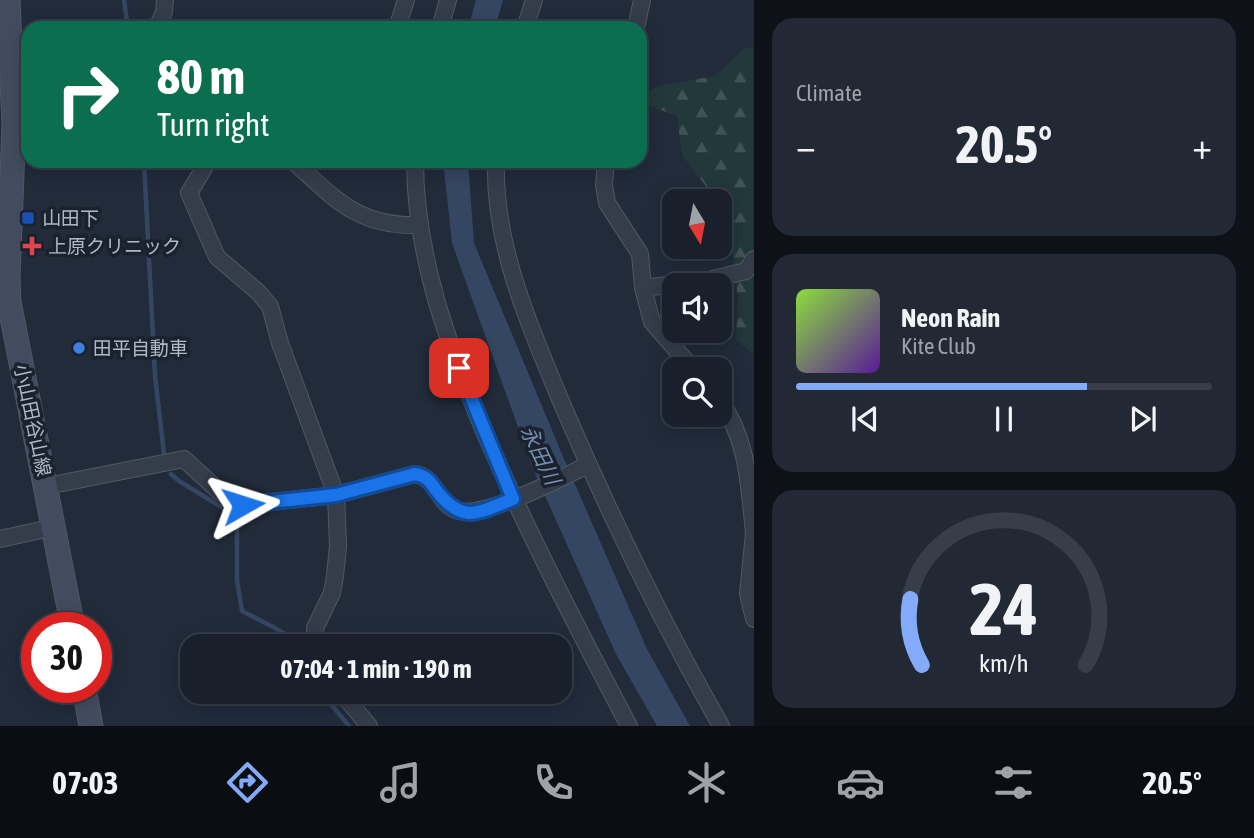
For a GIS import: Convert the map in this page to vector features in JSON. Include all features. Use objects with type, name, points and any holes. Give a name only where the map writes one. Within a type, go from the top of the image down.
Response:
[{"type":"main road","name":"小山田谷山線","points":[[8,0],[21,122],[5,170],[9,302],[70,612]]},
{"type":"main road","points":[[87,703],[91,726]]},
{"type":"street","points":[[160,21],[165,0]]},
{"type":"street","points":[[399,21],[406,0]]},
{"type":"street","points":[[442,21],[449,0]]},
{"type":"street","points":[[527,21],[534,0]]},
{"type":"street","points":[[638,21],[642,0]]},
{"type":"street","points":[[204,168],[189,193],[211,248],[216,257],[258,292],[270,306],[288,367],[336,495],[338,546],[335,576],[332,593],[315,628],[315,634]]},
{"type":"street","points":[[301,168],[336,200],[371,220],[398,226],[419,226]]},
{"type":"street","points":[[415,168],[419,226],[442,324],[513,499],[629,726]]},
{"type":"street","points":[[496,168],[499,211],[516,283],[546,364],[616,527],[721,726]]},
{"type":"street","points":[[605,168],[604,185],[607,203],[640,254],[643,288],[652,323],[682,357]]},
{"type":"street","points":[[643,288],[709,280],[746,271],[754,259]]},
{"type":"street","points":[[732,419],[743,447],[749,485],[754,533],[748,594],[754,619]]},
{"type":"street","points":[[47,486],[184,459],[219,492],[243,505],[336,495],[415,474],[428,479],[446,503],[460,512],[482,511],[588,465]]},
{"type":"street","points":[[0,539],[55,527]]},
{"type":"street","points":[[351,704],[369,726]]},
{"type":"green space","points":[[753,47],[753,354],[736,340],[738,299],[732,249],[732,189],[708,189],[682,155],[677,116],[647,105],[647,93],[658,86],[715,76],[744,49]]},
{"type":"water","points":[[476,0],[503,0],[497,21],[470,21]]},
{"type":"water","name":"永田川","points":[[444,168],[469,168],[474,243],[647,649],[690,726],[657,726],[616,654],[533,469],[452,243]]},
{"type":"waterway","points":[[124,0],[127,21]]},
{"type":"waterway","points":[[144,168],[155,376],[164,454]]},
{"type":"waterway","points":[[171,474],[223,508],[237,525],[237,580],[242,611],[285,634]]},
{"type":"waterway","points":[[331,704],[349,726]]},
{"type":"place","name":"山田下","points":[[28,218]]},
{"type":"place","name":"上原クリニック","points":[[32,246]]},
{"type":"place","name":"田平自動車","points":[[79,348]]},
{"type":"route","points":[[243,505],[336,495],[415,474],[428,479],[446,503],[460,512],[482,511],[513,499],[459,368]]}]
